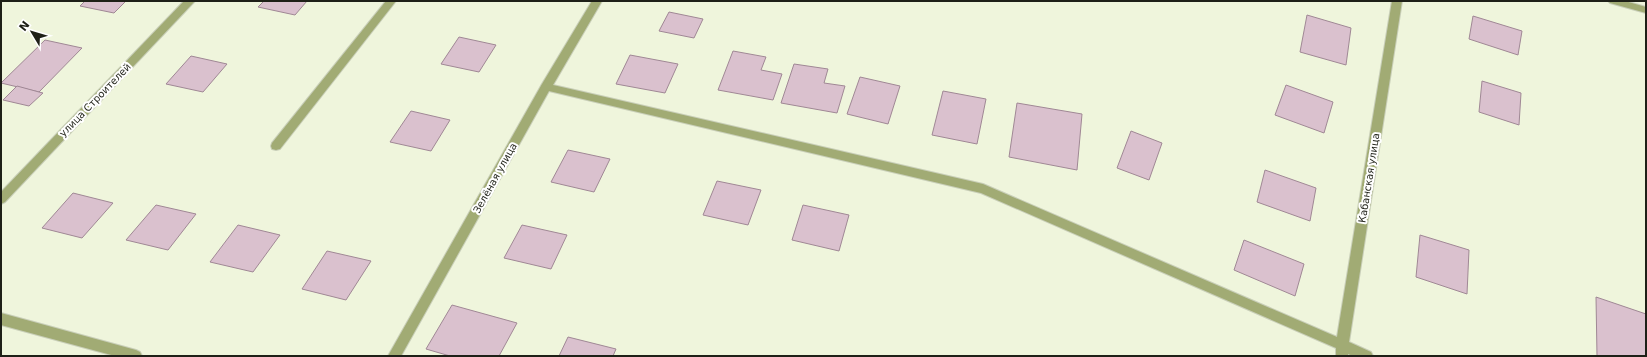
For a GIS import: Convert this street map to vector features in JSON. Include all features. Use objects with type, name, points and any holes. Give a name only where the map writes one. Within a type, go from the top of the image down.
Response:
[{"type":"street","name":"улица Строителей","points":[[1,199],[190,1]]},
{"type":"street","points":[[276,146],[391,1]]},
{"type":"street","name":"Зелёная улица","points":[[394,356],[546,87],[598,1]]},
{"type":"street","name":"Кабанская улица","points":[[1342,350],[1397,1]]},
{"type":"street","points":[[1613,1],[1646,10]]},
{"type":"street","points":[[546,87],[983,189],[1342,350],[1367,356]]},
{"type":"street","points":[[1,319],[136,356]]},
{"type":"building","points":[[85,1],[126,1],[114,13],[80,6]]},
{"type":"building","points":[[264,1],[307,1],[295,15],[258,7]]},
{"type":"building","points":[[669,12],[703,19],[694,38],[659,31]]},
{"type":"building","points":[[1307,15],[1351,28],[1346,65],[1300,52]]},
{"type":"building","points":[[1473,16],[1522,31],[1518,55],[1469,39]]},
{"type":"building","points":[[459,37],[496,45],[479,72],[441,64]]},
{"type":"building","points":[[45,40],[82,48],[39,92],[1,83]]},
{"type":"building","points":[[733,51],[766,57],[761,70],[782,74],[773,100],[718,90]]},
{"type":"building","points":[[630,55],[678,64],[665,93],[616,84]]},
{"type":"building","points":[[191,56],[227,64],[203,92],[166,84]]},
{"type":"building","points":[[794,64],[828,69],[824,83],[845,86],[837,113],[781,103]]},
{"type":"building","points":[[860,77],[900,86],[888,124],[847,114]]},
{"type":"building","points":[[1482,81],[1521,93],[1519,125],[1479,112]]},
{"type":"building","points":[[1286,85],[1333,102],[1324,133],[1275,115]]},
{"type":"building","points":[[17,86],[43,93],[29,106],[3,100]]},
{"type":"building","points":[[943,91],[986,99],[977,144],[932,135]]},
{"type":"building","points":[[1017,103],[1082,114],[1077,170],[1009,157]]},
{"type":"building","points":[[411,111],[450,120],[431,151],[390,142]]},
{"type":"building","points":[[1131,131],[1162,143],[1149,180],[1117,168]]},
{"type":"building","points":[[568,150],[610,159],[594,192],[551,182]]},
{"type":"building","points":[[1265,170],[1316,188],[1310,221],[1257,202]]},
{"type":"building","points":[[717,181],[761,190],[748,225],[703,215]]},
{"type":"building","points":[[73,193],[113,203],[82,238],[42,228]]},
{"type":"building","points":[[156,205],[196,214],[168,250],[126,240]]},
{"type":"building","points":[[803,205],[849,215],[839,251],[792,240]]},
{"type":"building","points":[[238,225],[280,235],[253,272],[210,262]]},
{"type":"building","points":[[522,225],[567,235],[551,269],[504,258]]},
{"type":"building","points":[[1420,235],[1469,250],[1467,294],[1416,277]]},
{"type":"building","points":[[1244,240],[1304,264],[1295,296],[1234,270]]},
{"type":"building","points":[[327,251],[371,261],[346,300],[302,289]]},
{"type":"building","points":[[1596,297],[1646,314],[1646,356],[1597,356]]},
{"type":"building","points":[[452,305],[517,323],[499,356],[450,356],[426,349]]},
{"type":"building","points":[[568,337],[616,349],[613,356],[559,356]]}]
